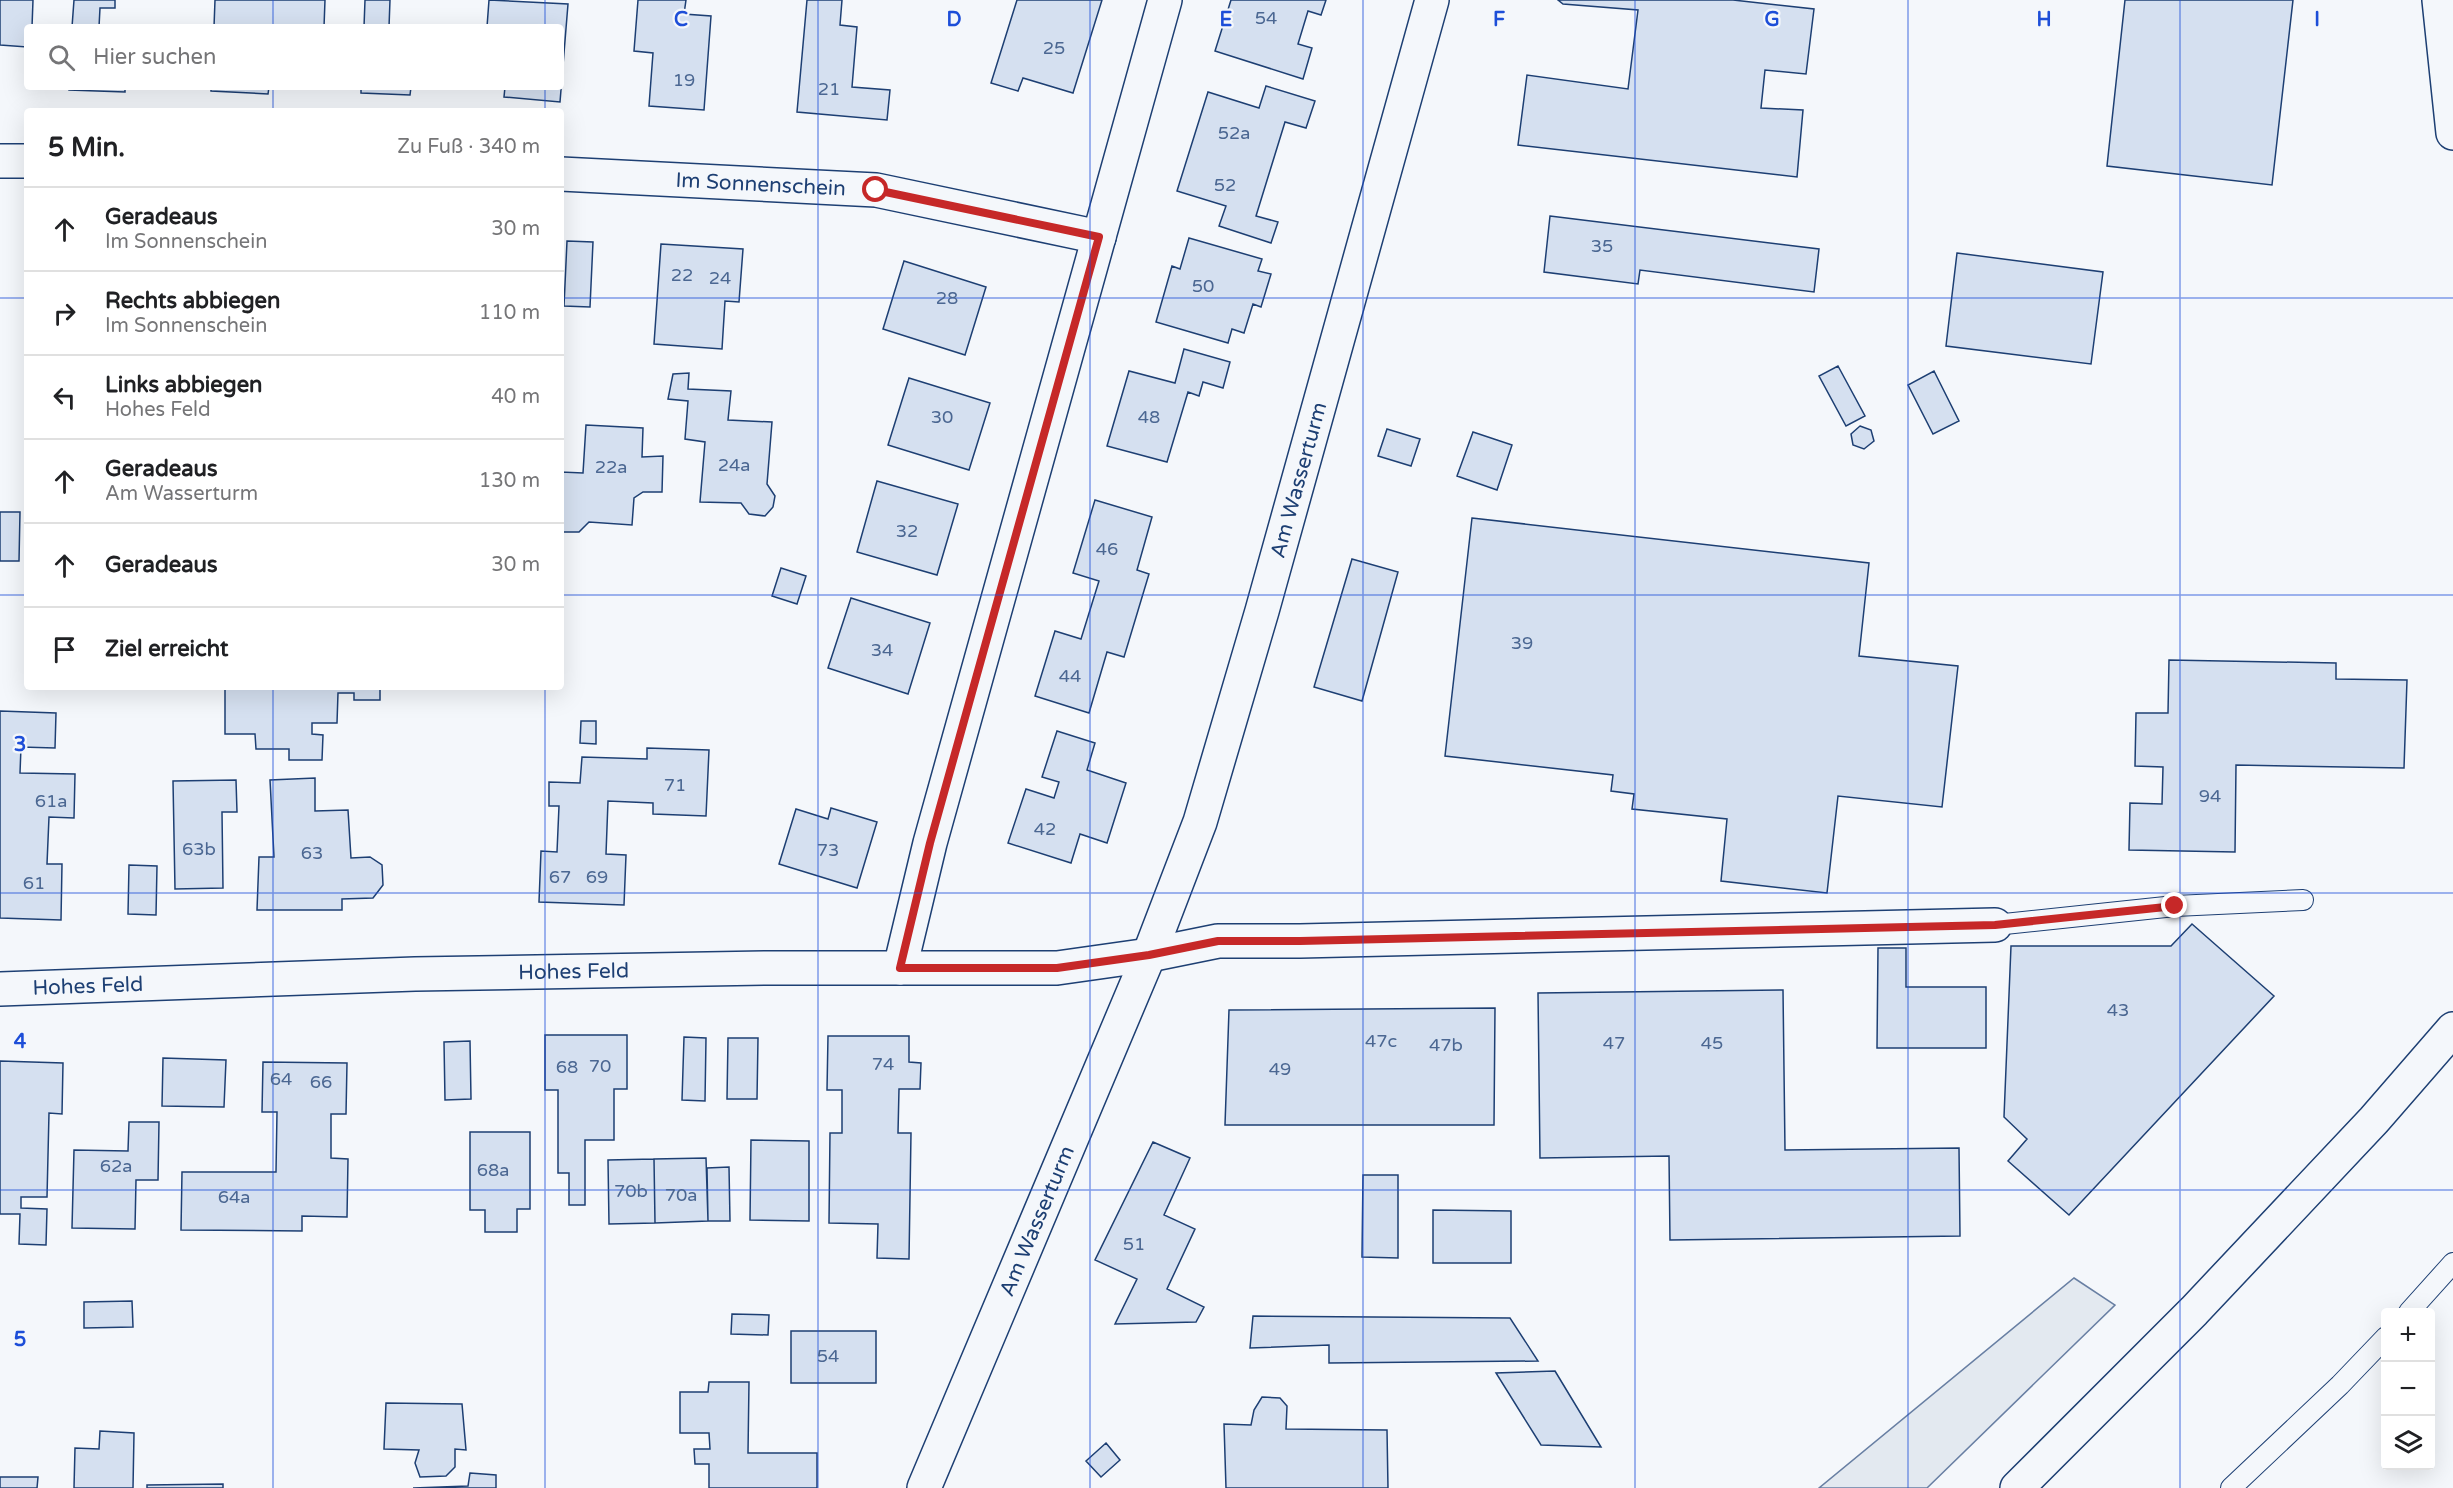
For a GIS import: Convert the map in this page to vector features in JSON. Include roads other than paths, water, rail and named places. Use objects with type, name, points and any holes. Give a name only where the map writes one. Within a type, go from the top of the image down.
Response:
[{"type":"street","points":[[900,968],[930,843],[1165,0]]},
{"type":"street","name":"Am Wasserturm","points":[[924,1488],[1149,955],[1207,800],[1432,0]]},
{"type":"street","points":[[2439,0],[2453,133]]},
{"type":"street","points":[[0,161],[24,161]]},
{"type":"street","name":"Im Sonnenschein","points":[[564,174],[876,190],[1099,237]]},
{"type":"street","points":[[1149,955],[1218,941],[1995,925]]},
{"type":"street","name":"Hohes Feld","points":[[0,989],[415,974],[769,968],[1057,968],[1149,955]]},
{"type":"street","points":[[2017,1488],[2194,1311],[2374,1120],[2453,1029]]},
{"type":"lane","points":[[1995,925],[2175,906],[2303,900]]},
{"type":"lane","points":[[2413,1308],[2453,1263]]},
{"type":"lane","points":[[2231,1488],[2340,1385],[2381,1341]]}]
